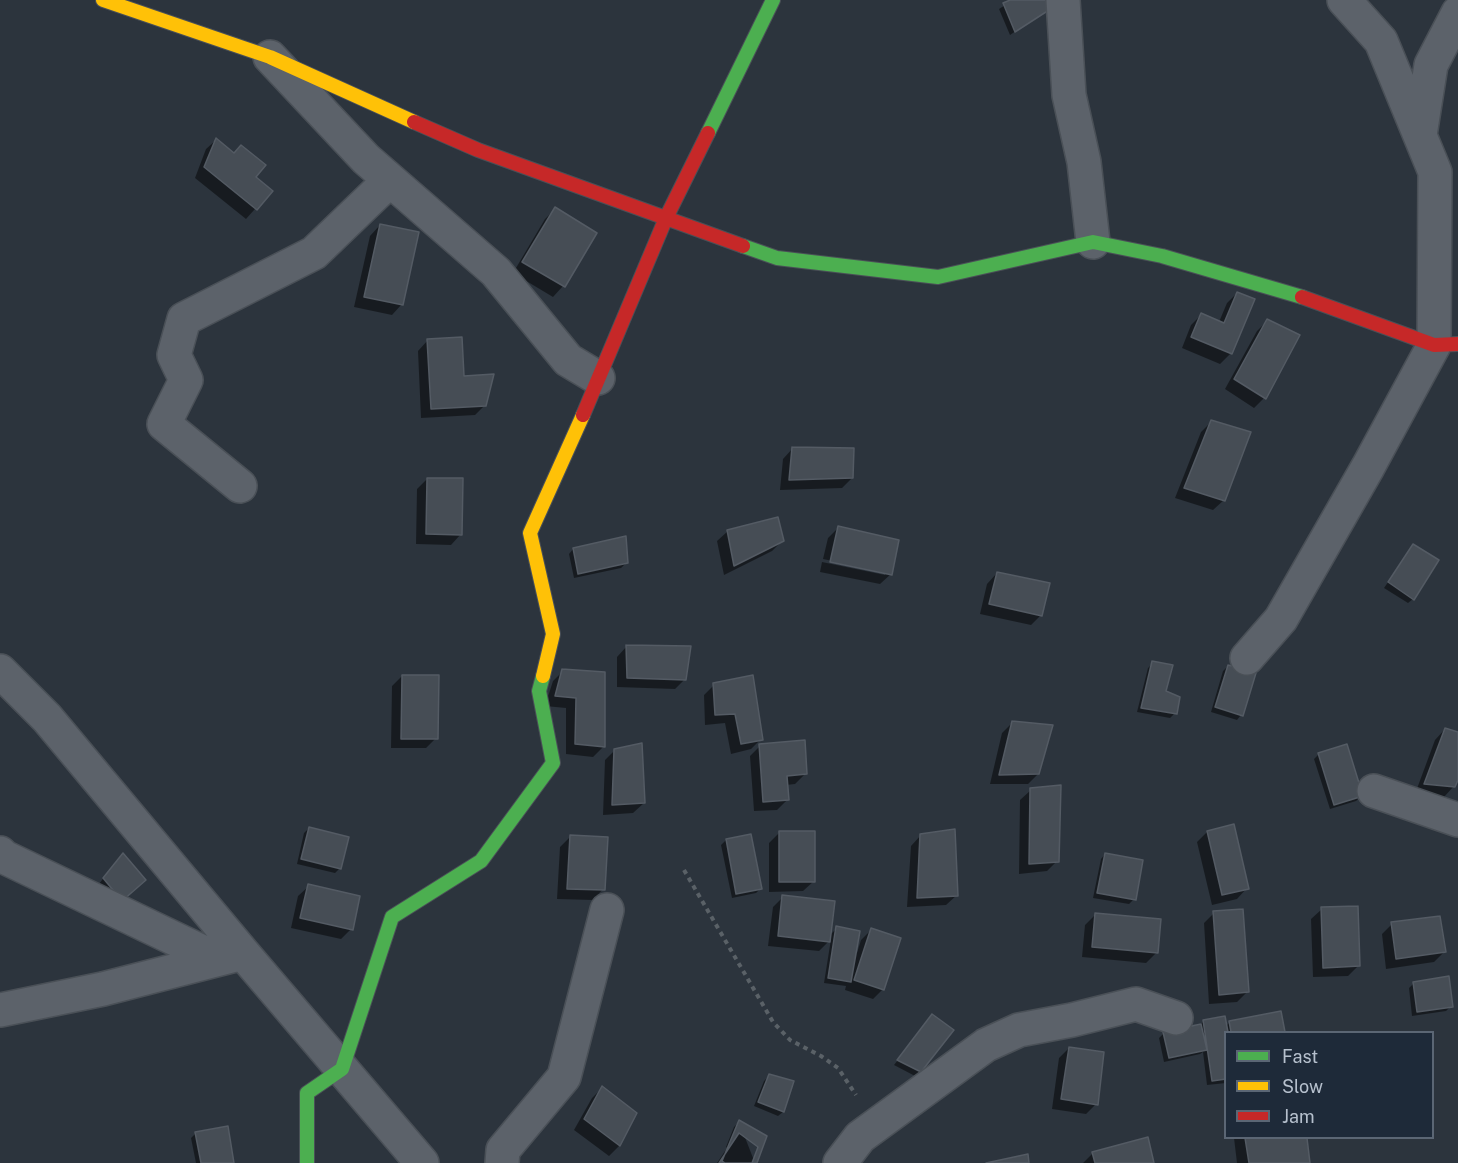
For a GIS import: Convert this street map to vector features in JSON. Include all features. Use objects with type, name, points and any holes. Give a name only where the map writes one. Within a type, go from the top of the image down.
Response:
[{"type":"street","points":[[103,0],[270,57],[478,150],[777,258],[938,277],[1093,243],[1162,256],[1294,294],[1446,344]]},
{"type":"street","points":[[307,1163],[307,1093],[342,1069],[392,917],[482,861],[553,763],[539,691],[553,633],[530,533],[666,218],[773,0]]},
{"type":"street","points":[[1063,0],[1069,95],[1084,162],[1093,243]]},
{"type":"street","points":[[1247,658],[1281,619],[1368,467],[1446,344],[1447,166],[1420,135],[1381,41],[1344,0]]},
{"type":"street","points":[[1420,135],[1431,65],[1458,13]]},
{"type":"street","points":[[270,57],[366,159],[496,272],[568,360],[598,378]]},
{"type":"street","points":[[240,486],[164,424],[186,380],[174,355],[184,319],[314,254],[390,180]]},
{"type":"street","points":[[0,671],[47,718],[230,956],[342,1069],[422,1163]]},
{"type":"street","points":[[1374,791],[1458,820]]},
{"type":"street","points":[[0,853],[4,857],[230,956]]},
{"type":"street","points":[[502,1163],[503,1150],[564,1077],[607,910]]},
{"type":"street","points":[[0,1010],[103,989],[230,956]]},
{"type":"street","points":[[840,1163],[860,1137],[986,1045],[1019,1030],[1136,1004],[1176,1018]]},
{"type":"path","points":[[684,870],[773,1022],[790,1040],[838,1068],[876,1126]]},
{"type":"building","points":[[1010,0],[1047,0],[1049,10],[1015,32],[1003,3]]},
{"type":"building","points":[[216,138],[234,153],[241,145],[266,165],[256,177],[273,191],[257,210],[204,167]]},
{"type":"building","points":[[555,207],[597,233],[565,287],[522,262]]},
{"type":"building","points":[[380,224],[419,232],[403,305],[364,297]]},
{"type":"building","points":[[1237,292],[1255,299],[1232,354],[1191,337],[1201,313],[1224,323]]},
{"type":"building","points":[[1267,319],[1300,335],[1266,399],[1234,379]]},
{"type":"building","points":[[462,337],[464,376],[494,374],[486,406],[431,409],[427,339]]},
{"type":"building","points":[[1211,420],[1251,432],[1225,501],[1184,488]]},
{"type":"building","points":[[792,447],[854,448],[853,478],[789,480]]},
{"type":"building","points":[[427,478],[463,478],[462,535],[426,534]]},
{"type":"building","points":[[778,517],[784,541],[734,566],[727,530]]},
{"type":"building","points":[[838,526],[899,540],[892,575],[830,562]]},
{"type":"building","points":[[626,536],[628,563],[578,574],[573,548]]},
{"type":"building","points":[[1413,544],[1439,560],[1414,600],[1388,582]]},
{"type":"building","points":[[997,572],[1050,583],[1042,616],[989,604]]},
{"type":"building","points":[[626,645],[691,646],[686,680],[627,678]]},
{"type":"building","points":[[1152,661],[1173,665],[1166,691],[1180,697],[1177,714],[1141,708]]},
{"type":"building","points":[[1228,665],[1256,673],[1243,716],[1215,707]]},
{"type":"building","points":[[562,669],[605,672],[605,747],[575,744],[576,698],[555,696]]},
{"type":"building","points":[[402,675],[439,675],[438,739],[401,739]]},
{"type":"building","points":[[753,675],[763,740],[741,744],[735,714],[715,715],[713,683]]},
{"type":"building","points":[[1012,721],[1053,725],[1039,774],[999,775]]},
{"type":"building","points":[[1445,728],[1458,732],[1458,780],[1455,787],[1424,784]]},
{"type":"building","points":[[805,740],[807,774],[787,776],[789,800],[763,802],[759,744]]},
{"type":"building","points":[[642,743],[645,803],[612,805],[614,749]]},
{"type":"building","points":[[1347,744],[1363,796],[1334,805],[1318,753]]},
{"type":"building","points":[[1061,785],[1059,862],[1029,864],[1030,788]]},
{"type":"building","points":[[1234,824],[1249,889],[1222,895],[1207,831]]},
{"type":"building","points":[[309,827],[349,837],[341,869],[301,859]]},
{"type":"building","points":[[955,829],[958,896],[917,898],[920,834]]},
{"type":"building","points":[[779,831],[815,831],[815,882],[779,882]]},
{"type":"building","points":[[751,834],[762,889],[736,894],[726,839]]},
{"type":"building","points":[[570,835],[608,837],[605,890],[567,889]]},
{"type":"building","points":[[123,853],[146,880],[122,901],[103,878]]},
{"type":"building","points":[[1105,853],[1143,860],[1136,900],[1097,893]]},
{"type":"building","points":[[308,884],[360,896],[353,930],[300,918]]},
{"type":"building","points":[[782,895],[835,901],[830,942],[778,936]]},
{"type":"building","points":[[1358,906],[1360,966],[1323,968],[1321,907]]},
{"type":"building","points":[[1243,909],[1249,992],[1219,995],[1213,911]]},
{"type":"building","points":[[1095,913],[1161,919],[1158,953],[1092,947]]},
{"type":"building","points":[[1440,916],[1446,952],[1396,959],[1391,922]]},
{"type":"building","points":[[836,926],[860,931],[851,982],[828,978]]},
{"type":"building","points":[[871,928],[901,938],[884,990],[854,980]]},
{"type":"building","points":[[1449,976],[1453,1007],[1417,1012],[1413,982]]},
{"type":"building","points":[[1281,1011],[1285,1031],[1231,1031],[1229,1021]]},
{"type":"building","points":[[932,1014],[954,1030],[921,1072],[897,1060]]},
{"type":"building","points":[[1225,1016],[1228,1031],[1224,1031],[1224,1079],[1212,1081],[1203,1020]]},
{"type":"building","points":[[1201,1024],[1207,1050],[1169,1058],[1163,1032]]},
{"type":"building","points":[[1069,1047],[1104,1052],[1098,1105],[1061,1099]]},
{"type":"building","points":[[769,1074],[794,1081],[784,1112],[758,1102]]},
{"type":"building","points":[[602,1086],[637,1113],[620,1146],[584,1119]]},
{"type":"building","points":[[739,1120],[767,1136],[757,1163],[725,1163],[722,1161]]},
{"type":"building","points":[[228,1126],[234,1163],[201,1163],[195,1132]]},
{"type":"building","points":[[739,1133],[758,1147],[752,1163],[719,1163]]},
{"type":"building","points":[[1148,1137],[1154,1163],[1095,1163],[1092,1152]]},
{"type":"building","points":[[1245,1139],[1307,1139],[1310,1163],[1249,1163]]},
{"type":"building","points":[[1028,1154],[1029,1163],[986,1163]]},
{"type":"traffic: fast","points":[[708,133],[773,0]]},
{"type":"traffic: fast","points":[[743,246],[777,258],[938,277],[1093,242],[1162,256],[1302,297]]},
{"type":"traffic: fast","points":[[307,1163],[307,1093],[342,1069],[392,917],[481,861],[553,763],[539,691],[543,676]]},
{"type":"traffic: slow","points":[[103,0],[270,57],[414,122]]},
{"type":"traffic: slow","points":[[543,676],[553,634],[530,533],[583,415]]},
{"type":"traffic: jam","points":[[414,122],[478,150],[743,246]]},
{"type":"traffic: jam","points":[[583,415],[666,218],[708,133]]},
{"type":"traffic: jam","points":[[1302,297],[1434,345],[1458,344]]}]
